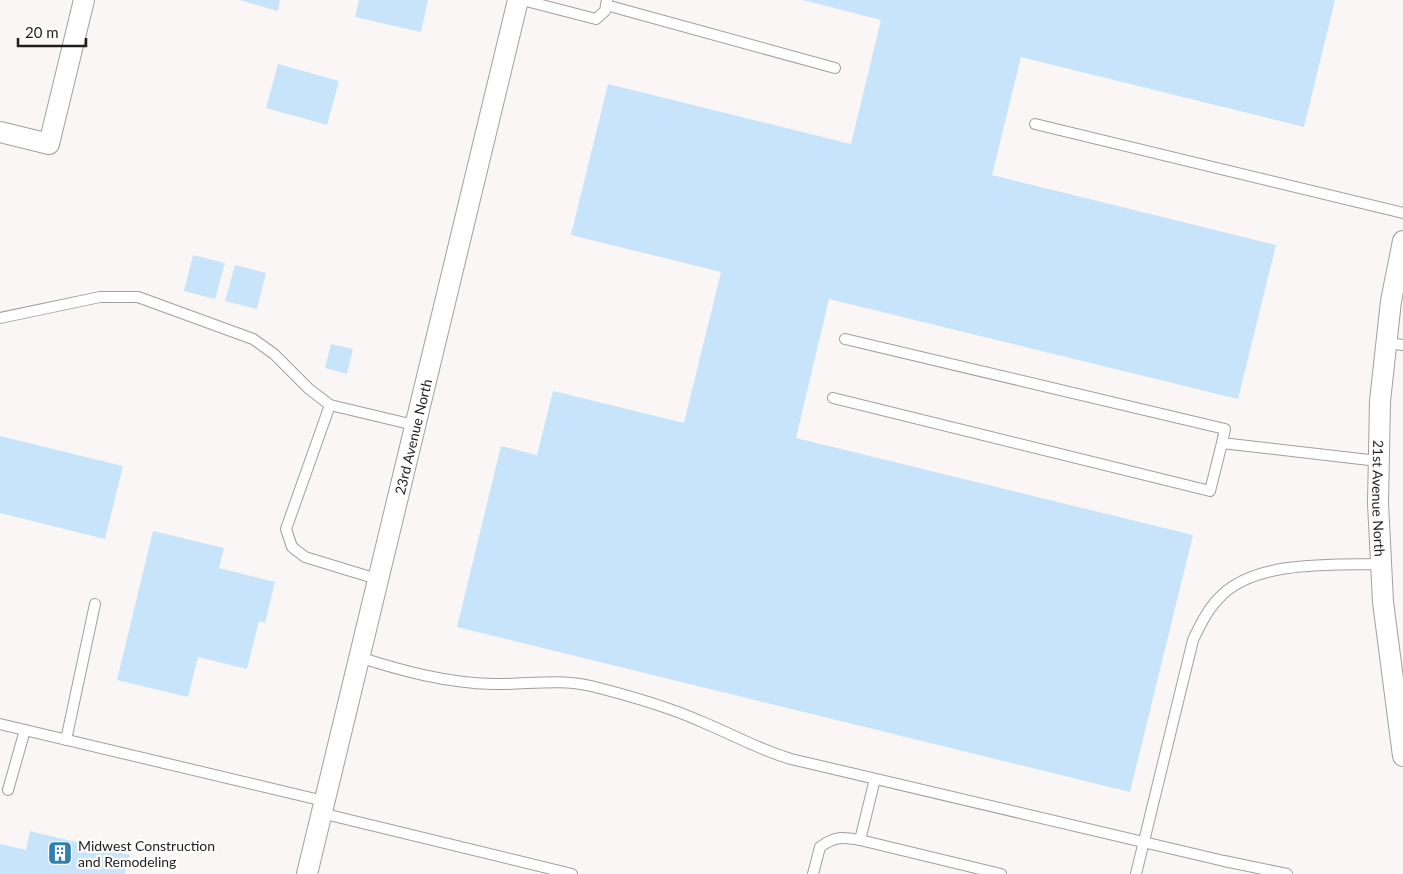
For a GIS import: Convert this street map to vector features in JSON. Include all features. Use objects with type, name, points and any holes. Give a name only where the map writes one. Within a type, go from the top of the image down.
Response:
[{"type":"street","points":[[0,132],[49,144],[84,0]]},
{"type":"street","name":"23rd Avenue North","points":[[307,874],[518,0]]},
{"type":"street","name":"21st Avenue North","points":[[1403,241],[1392,301],[1395,344],[1380,401],[1378,461],[1383,602],[1403,756]]},
{"type":"lane","points":[[522,0],[596,19],[605,11],[607,2],[835,68]]},
{"type":"lane","points":[[1035,124],[1403,213]]},
{"type":"lane","points":[[0,318],[100,297],[138,297],[253,339],[274,354],[309,389],[330,405],[414,425]]},
{"type":"lane","points":[[833,398],[1210,491],[1225,429],[845,339]]},
{"type":"lane","points":[[330,405],[286,529],[292,547],[305,557],[377,579]]},
{"type":"lane","points":[[1222,443],[1378,461]]},
{"type":"lane","points":[[1136,874],[1193,640],[1203,618],[1222,594],[1242,581],[1271,571],[1303,567],[1381,564]]},
{"type":"lane","points":[[66,740],[95,604]]},
{"type":"lane","points":[[359,656],[390,667],[458,682],[492,684],[571,682],[591,686],[700,720],[766,752],[791,759],[1224,861],[1287,874]]},
{"type":"lane","points":[[0,724],[323,807],[572,874]]},
{"type":"lane","points":[[8,790],[25,730]]},
{"type":"lane","points":[[860,840],[875,779]]},
{"type":"lane","points":[[813,874],[820,847],[830,840],[843,837],[1001,874]]},
{"type":"building","points":[[239,0],[280,0],[278,11]]},
{"type":"building","points":[[359,0],[428,0],[421,32],[355,17]]},
{"type":"building","points":[[803,0],[1335,0],[1304,127],[1021,57],[992,175],[1276,245],[1238,399],[829,299],[796,438],[1193,535],[1130,792],[457,627],[501,446],[537,455],[553,391],[684,423],[721,272],[571,235],[608,84],[851,144],[881,20]]},
{"type":"building","points":[[278,64],[339,81],[327,125],[266,108]]},
{"type":"building","points":[[193,255],[225,263],[215,299],[184,291]]},
{"type":"building","points":[[235,265],[266,273],[257,309],[225,301]]},
{"type":"building","points":[[331,344],[353,349],[347,374],[325,368]]},
{"type":"building","points":[[0,436],[123,466],[105,539],[0,513]]},
{"type":"building","points":[[153,531],[224,548],[219,568],[275,582],[265,623],[259,621],[247,669],[198,657],[188,697],[117,680]]},
{"type":"building","name":"Midwest Construction and Remodeling","points":[[30,831],[130,855],[125,874],[0,874],[0,844],[26,850]]},
{"type":"place","name":"Midwest Construction and Remodeling","points":[[60,853]]}]
